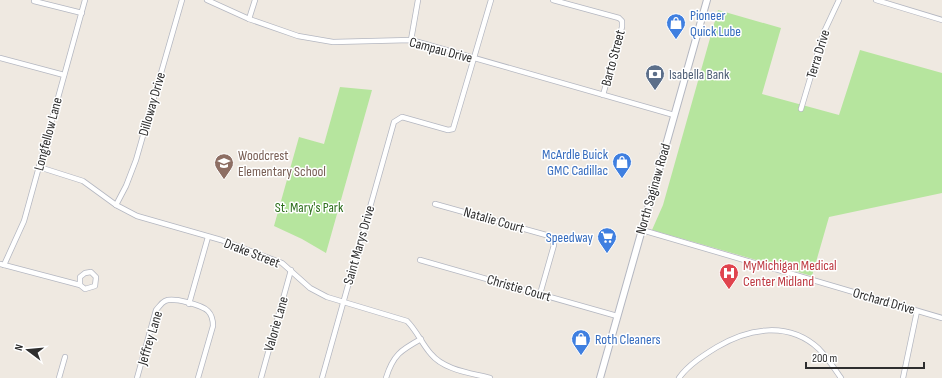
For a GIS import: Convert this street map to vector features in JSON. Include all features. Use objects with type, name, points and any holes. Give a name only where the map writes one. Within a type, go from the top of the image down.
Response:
[{"type":"main road","name":"North Saginaw Road","points":[[600,378],[707,0]]},
{"type":"street","name":"Longfellow Lane","points":[[2,265],[24,221],[85,0]]},
{"type":"street","name":"Dilloway Drive","points":[[116,205],[126,186],[136,160],[182,0]]},
{"type":"street","name":"Campau Drive","points":[[207,0],[249,19],[298,36],[333,42],[411,40],[674,115]]},
{"type":"street","points":[[249,19],[254,0]]},
{"type":"street","points":[[411,40],[418,0]]},
{"type":"street","points":[[474,59],[490,0]]},
{"type":"street","name":"Barto Street","points":[[553,0],[618,18],[622,21],[622,27],[603,95]]},
{"type":"street","name":"Terra Drive","points":[[801,109],[824,32],[839,0]]},
{"type":"street","points":[[876,0],[884,1],[942,20]]},
{"type":"street","points":[[34,1],[82,13]]},
{"type":"street","points":[[0,58],[64,75]]},
{"type":"street","name":"Saint Marys Drive","points":[[322,378],[393,127],[397,118],[402,117],[448,130],[453,129],[474,59]]},
{"type":"street","name":"Drake Street","points":[[39,167],[83,181],[116,205],[137,216],[208,237],[275,260],[291,270],[318,293],[407,321],[432,355],[442,364],[490,378]]},
{"type":"street","name":"Natalie Court","points":[[435,204],[546,235],[552,239],[554,245],[540,294]]},
{"type":"street","name":"Orchard Drive","points":[[642,230],[942,318]]},
{"type":"street","points":[[189,304],[208,237]]},
{"type":"street","name":"Christie Court","points":[[420,260],[617,316]]},
{"type":"street","points":[[2,265],[80,285]]},
{"type":"street","name":"Valorie Lane","points":[[261,378],[291,270]]},
{"type":"street","name":"Jeffrey Lane","points":[[137,378],[154,319],[160,304],[171,299],[207,310],[213,320],[213,326],[198,378]]},
{"type":"street","points":[[903,378],[917,311]]},
{"type":"street","points":[[679,378],[688,368],[725,343],[750,332],[771,330],[793,334],[809,341],[823,353],[841,378]]},
{"type":"street","points":[[386,378],[394,358],[403,348],[421,339]]},
{"type":"street","points":[[59,378],[66,357]]},
{"type":"green space","points":[[718,10],[781,28],[762,94],[839,115],[860,50],[942,73],[942,193],[829,217],[812,276],[652,230],[663,205]]},
{"type":"green space","name":"St. Mary's Park","points":[[340,87],[372,90],[326,253],[302,239],[274,226],[299,137],[324,144]]},
{"type":"place","name":"Pioneer Quick Lube","points":[[676,40]]},
{"type":"place","name":"Isabella Bank","points":[[655,91]]},
{"type":"place","name":"McArdle Buick GMC Cadillac","points":[[622,179]]},
{"type":"place","name":"Woodcrest Elementary School","points":[[224,180]]},
{"type":"place","name":"Speedway","points":[[607,254]]},
{"type":"place","name":"MyMichigan Medical Center Midland","points":[[729,290]]},
{"type":"place","name":"Roth Cleaners","points":[[581,356]]}]
